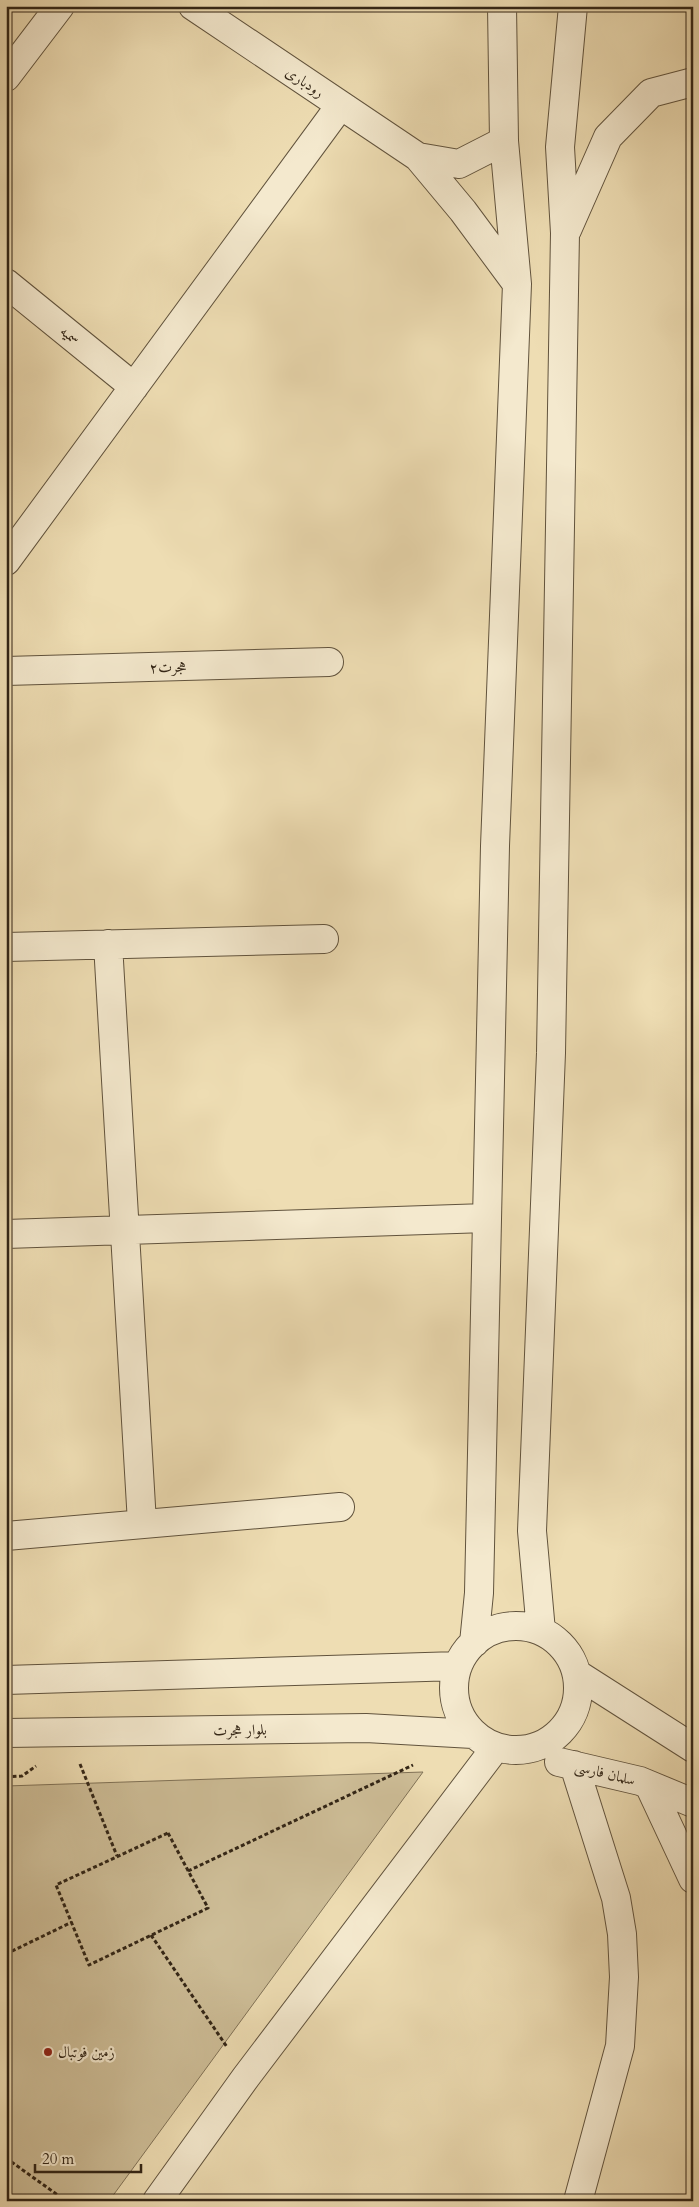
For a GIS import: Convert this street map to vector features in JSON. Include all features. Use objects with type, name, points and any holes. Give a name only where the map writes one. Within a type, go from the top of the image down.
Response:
[{"type":"street","points":[[6,77],[60,6]]},
{"type":"street","name":"رودباری","points":[[193,6],[418,157]]},
{"type":"street","points":[[474,1643],[479,1593],[495,846],[517,284],[504,141],[502,6]]},
{"type":"street","points":[[541,1631],[532,1531],[551,1052],[565,233],[560,147],[573,6]]},
{"type":"street","points":[[565,233],[608,137],[651,93],[693,82]]},
{"type":"street","points":[[6,561],[340,106]]},
{"type":"street","points":[[418,157],[459,164],[504,141]]},
{"type":"street","points":[[418,157],[463,211],[517,284]]},
{"type":"street","name":"سمیه","points":[[6,283],[134,387]]},
{"type":"street","name":"هجرت۲","points":[[6,671],[329,662]]},
{"type":"street","points":[[6,947],[324,939]]},
{"type":"street","points":[[108,944],[142,1524]]},
{"type":"street","points":[[6,1234],[486,1218]]},
{"type":"street","points":[[6,1536],[340,1507]]},
{"type":"street","points":[[524,1626],[541,1631],[557,1642],[569,1656],[577,1674],[578,1693],[574,1712],[564,1728],[550,1740],[533,1748],[494,1744],[464,1723],[456,1705],[453,1685],[458,1666],[464,1653],[489,1632],[506,1627],[524,1626]]},
{"type":"street","points":[[6,1680],[458,1666]]},
{"type":"street","points":[[577,1674],[693,1748]]},
{"type":"street","name":"بلوار هجرت","points":[[6,1733],[70,1736],[366,1728],[494,1744]]},
{"type":"street","points":[[157,2201],[246,2077],[494,1744]]},
{"type":"street","name":"سلمان فارسی","points":[[494,1744],[649,1785],[693,1803]]},
{"type":"street","points":[[574,1765],[616,1898],[622,1934],[624,1977],[620,2046],[578,2201]]},
{"type":"street","points":[[649,1785],[693,1879]]},
{"type":"path","points":[[6,1777],[22,1776],[70,1736],[117,1856]]},
{"type":"path","points":[[188,1870],[420,1762]]},
{"type":"path","points":[[168,1833],[188,1870],[208,1908],[89,1965],[56,1885],[168,1833]]},
{"type":"path","points":[[6,1954],[72,1922]]},
{"type":"path","points":[[151,1935],[246,2077]]},
{"type":"path","points":[[6,2158],[66,2201]]},
{"type":"shaded area","points":[[423,1772],[109,2201],[21,2201],[6,2190],[6,1786]]},
{"type":"place","name":"زمین فوتبال","points":[[48,2052]]}]
